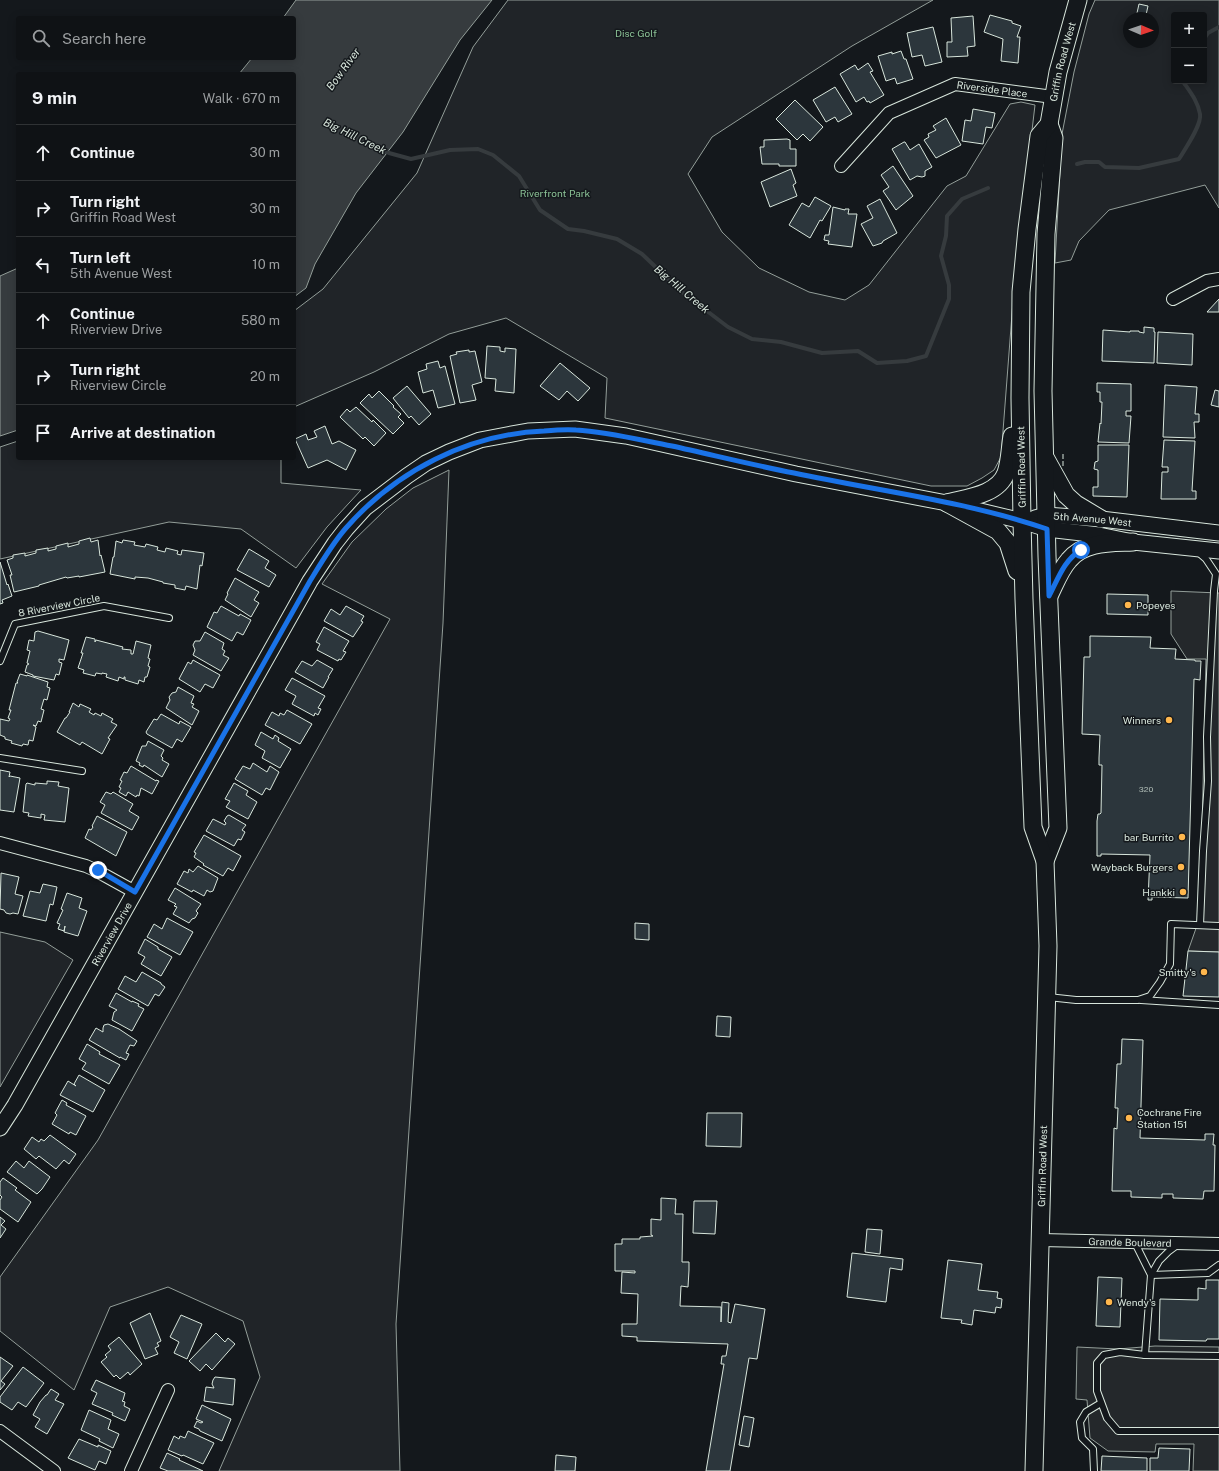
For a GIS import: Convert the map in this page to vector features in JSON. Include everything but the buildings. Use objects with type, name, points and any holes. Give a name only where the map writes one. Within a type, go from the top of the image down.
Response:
[{"type":"main road","name":"Griffin Road West","points":[[1046,861],[1058,828],[1046,522],[1043,391],[1044,295],[1049,193],[1054,138],[1049,124],[1058,72],[1078,0]]},
{"type":"main road","name":"Griffin Road West","points":[[1034,1471],[1048,997],[1048,946],[1046,861],[1034,827],[1024,599],[1020,398],[1021,292],[1027,229],[1039,136],[1049,124]]},
{"type":"main road","points":[[947,503],[977,496],[995,487],[1003,479],[1008,464],[1020,398]]},
{"type":"main road","points":[[1044,456],[1066,495],[1073,502],[1101,519]]},
{"type":"main road","points":[[947,503],[998,531],[1004,537],[1011,550],[1024,599]]},
{"type":"main road","points":[[1049,596],[1064,566],[1075,553],[1098,544],[1133,542]]},
{"type":"street","name":"Riverside Place","points":[[841,166],[889,113],[955,84],[1053,97]]},
{"type":"street","points":[[1173,299],[1207,281],[1219,279]]},
{"type":"street","name":"Riverview Drive","points":[[0,1128],[15,1105],[310,581],[335,543],[365,508],[386,491],[426,463],[480,440],[528,431],[575,429],[626,436],[796,474],[947,503],[1022,520]]},
{"type":"street","name":"5th Avenue West","points":[[1022,520],[1046,522],[1101,519],[1219,533]]},
{"type":"street","name":"5th Avenue West","points":[[1046,522],[1133,542],[1219,551]]},
{"type":"street","points":[[0,843],[98,870],[135,892]]},
{"type":"street","name":"Grande Boulevard","points":[[1041,1240],[1219,1244]]},
{"type":"street","points":[[132,1471],[168,1390]]},
{"type":"street","points":[[0,1431],[54,1471]]},
{"type":"lane","points":[[1192,547],[1206,559],[1217,573],[1214,591],[1207,737],[1208,781],[1202,852],[1200,925]]},
{"type":"lane","name":"8 Riverview Circle","points":[[0,661],[15,624],[104,606],[169,618]]},
{"type":"lane","points":[[0,758],[82,771]]},
{"type":"lane","points":[[1138,1000],[1150,996],[1170,964],[1171,924],[1219,926]]},
{"type":"lane","points":[[1048,997],[1076,1000],[1138,1000],[1219,1005]]},
{"type":"lane","points":[[1134,1241],[1151,1275]]},
{"type":"lane","points":[[1145,1355],[1151,1275],[1164,1256],[1181,1242]]},
{"type":"lane","points":[[1151,1275],[1208,1273],[1219,1264]]},
{"type":"lane","points":[[1219,1356],[1145,1355],[1120,1352],[1104,1355],[1097,1363],[1097,1391],[1107,1418],[1118,1431],[1219,1431]]},
{"type":"lane","points":[[1094,1471],[1093,1449],[1082,1438],[1080,1422],[1086,1412],[1101,1403]]},
{"type":"green space","name":"Riverfront Park","points":[[508,0],[933,0],[852,46],[712,137],[688,174],[722,232],[759,268],[809,292],[845,300],[869,285],[947,186],[966,176],[1010,104],[1021,102],[1035,105],[1015,275],[1001,457],[994,470],[967,486],[931,486],[605,418],[607,378],[506,318],[449,334],[374,372],[296,406],[296,309],[323,289],[417,173],[473,47]]},
{"type":"green space","points":[[1095,0],[1219,0],[1219,208],[1205,185],[1109,210],[1079,241],[1071,260],[1055,263],[1062,134],[1074,72],[1089,14]]},
{"type":"green space","points":[[16,442],[16,460],[281,460],[281,483],[361,490],[327,527],[296,568],[241,529],[169,522],[0,559],[0,447]]},
{"type":"green space","points":[[449,470],[443,623],[396,1324],[400,1471],[219,1471],[260,1377],[243,1321],[168,1287],[110,1307],[74,1390],[0,1331],[0,1277],[98,1140],[390,619],[322,584],[352,542],[386,509],[413,488]]},
{"type":"green space","points":[[0,932],[45,942],[73,960],[0,1087]]},
{"type":"shaded area","points":[[1171,591],[1219,593],[1219,952],[1188,951],[1200,917],[1206,659],[1187,659],[1171,634]]},
{"type":"shaded area","points":[[1155,1346],[1219,1347],[1219,1471],[1193,1471],[1194,1444],[1156,1444],[1155,1452],[1108,1451],[1090,1438],[1087,1400],[1076,1399],[1077,1347],[1118,1349]]},
{"type":"water","name":"Bow River","points":[[296,0],[492,0],[460,40],[403,132],[356,193],[315,264],[306,288],[296,296],[296,72],[241,72],[250,60],[296,60],[296,16],[284,16]]},
{"type":"water","points":[[16,269],[16,431],[0,436],[0,276]]},
{"type":"waterway","name":"Big Hill Creek","points":[[1207,34],[1219,27]]},
{"type":"waterway","name":"Big Hill Creek","points":[[1077,164],[1085,162],[1099,162],[1105,167],[1139,168],[1179,159],[1192,137],[1200,119],[1198,106],[1185,84]]},
{"type":"waterway","name":"Big Hill Creek","points":[[383,150],[411,159],[450,150],[478,149],[493,155],[519,176],[540,210],[568,229],[584,231],[617,239],[642,254],[682,292],[728,327],[752,339],[781,342],[822,353],[858,351],[877,363],[907,361],[926,356],[949,299],[949,285],[941,256],[946,236],[947,216],[962,199],[988,188]]},
{"type":"fence","points":[[1063,454],[1063,467]]},
{"type":"place","name":"Popeyes","points":[[1128,605]]},
{"type":"place","name":"Winners","points":[[1169,720]]},
{"type":"place","name":"bar Burrito","points":[[1182,837]]},
{"type":"place","name":"Wayback Burgers","points":[[1181,867]]},
{"type":"place","name":"Hankki","points":[[1183,892]]},
{"type":"place","name":"Smitty's","points":[[1204,972]]},
{"type":"place","name":"Cochrane Fire Station 151","points":[[1129,1118]]},
{"type":"place","name":"Wendy's","points":[[1109,1302]]},
{"type":"route","points":[[98,870],[135,892],[310,581],[335,543],[365,508],[407,476],[426,463],[480,440],[528,431],[575,429],[626,436],[796,474],[947,503],[1022,520],[1047,529],[1049,596],[1068,560],[1075,553],[1081,550]]},
{"type":"park label","name":"Disc Golf","points":[[636,33]]}]
